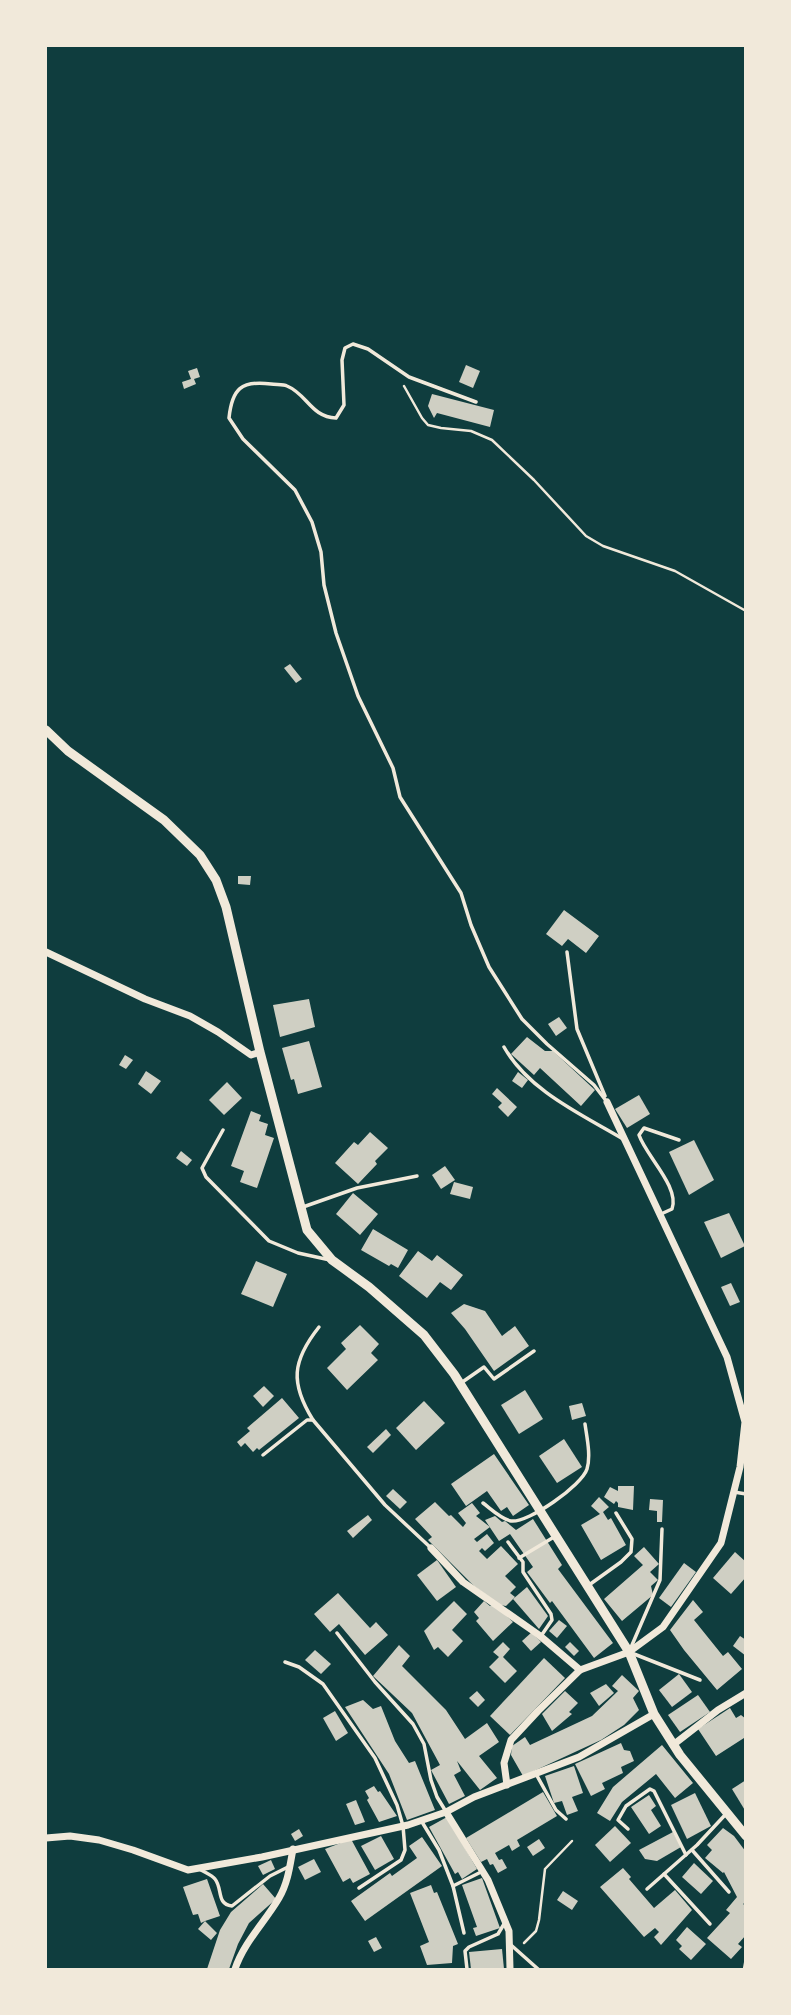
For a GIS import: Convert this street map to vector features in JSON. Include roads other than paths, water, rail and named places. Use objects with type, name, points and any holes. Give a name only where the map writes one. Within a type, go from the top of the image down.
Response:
[{"type":"street","points":[[46,730],[68,751],[164,820],[200,855],[216,880],[226,906],[260,1052],[307,1230],[332,1260],[369,1287],[424,1335],[460,1384],[629,1652],[654,1714],[673,1745],[746,1836]]},
{"type":"street","points":[[46,952],[145,999],[190,1016],[251,1055],[260,1052]]},
{"type":"street","points":[[507,1785],[505,1762],[511,1740],[580,1670],[629,1652],[663,1627],[721,1543],[740,1467],[745,1433],[745,1422],[727,1357],[607,1102]]},
{"type":"street","points":[[431,1548],[463,1582],[541,1636],[580,1670]]},
{"type":"street","points":[[673,1745],[718,1710],[746,1693]]},
{"type":"street","points":[[46,1838],[70,1836],[99,1840],[188,1870],[262,1857],[403,1826],[446,1812],[474,1797],[579,1757],[654,1714]]},
{"type":"street","points":[[446,1812],[483,1871],[505,1921],[509,1931],[510,1969]]},
{"type":"street","points":[[235,1969],[239,1957],[281,1896],[293,1849]]},
{"type":"lane","points":[[476,402],[410,377],[368,349],[353,344],[345,348],[341,360],[344,405],[336,418],[320,415],[288,386],[259,382],[242,386],[231,399],[229,418],[243,439],[295,491],[312,522],[321,552],[324,585],[336,633],[358,696],[393,768],[400,797],[461,893],[489,967],[523,1019],[593,1085],[607,1102]]},
{"type":"lane","points":[[567,952],[577,1029],[607,1102]]},
{"type":"lane","points":[[505,1047],[512,1062],[552,1097],[624,1140]]},
{"type":"lane","points":[[661,1214],[672,1209],[674,1203],[668,1184],[639,1135],[644,1128],[679,1140]]},
{"type":"lane","points":[[223,1130],[202,1168],[206,1177],[269,1241],[298,1253],[332,1260]]},
{"type":"lane","points":[[301,1208],[357,1188],[417,1176]]},
{"type":"lane","points":[[319,1327],[309,1339],[297,1365],[298,1386],[303,1404],[313,1420],[385,1505],[431,1548]]},
{"type":"lane","points":[[460,1384],[484,1367],[494,1379],[534,1351]]},
{"type":"lane","points":[[263,1455],[307,1420],[313,1420]]},
{"type":"lane","points":[[483,1503],[512,1521],[539,1510],[577,1485],[589,1464],[585,1424]]},
{"type":"lane","points":[[734,1492],[746,1494]]},
{"type":"lane","points":[[587,1586],[631,1552],[632,1539],[616,1513]]},
{"type":"lane","points":[[662,1529],[660,1580],[629,1652],[700,1681]]},
{"type":"lane","points":[[519,1558],[555,1535]]},
{"type":"lane","points":[[508,1542],[523,1562],[523,1573],[551,1614],[552,1619],[541,1636]]},
{"type":"lane","points":[[337,1633],[375,1682],[413,1724],[424,1744],[430,1780],[446,1812]]},
{"type":"lane","points":[[285,1662],[299,1667],[323,1684],[375,1758],[397,1805],[403,1826],[405,1850],[401,1860],[359,1888]]},
{"type":"lane","points":[[536,1774],[556,1810],[566,1819]]},
{"type":"lane","points":[[628,1829],[618,1820],[626,1805],[650,1789],[654,1791],[685,1855]]},
{"type":"lane","points":[[647,1889],[730,1817],[746,1821]]},
{"type":"lane","points":[[421,1821],[439,1850],[453,1886],[464,1933]]},
{"type":"lane","points":[[692,1850],[729,1892]]},
{"type":"lane","points":[[197,1869],[214,1877],[222,1902],[226,1906],[232,1906],[270,1876],[290,1866]]},
{"type":"lane","points":[[453,1886],[483,1871]]},
{"type":"lane","points":[[664,1874],[710,1924]]},
{"type":"lane","points":[[467,1969],[466,1951],[469,1947],[498,1934],[505,1921]]},
{"type":"lane","points":[[509,1944],[538,1969]]}]
